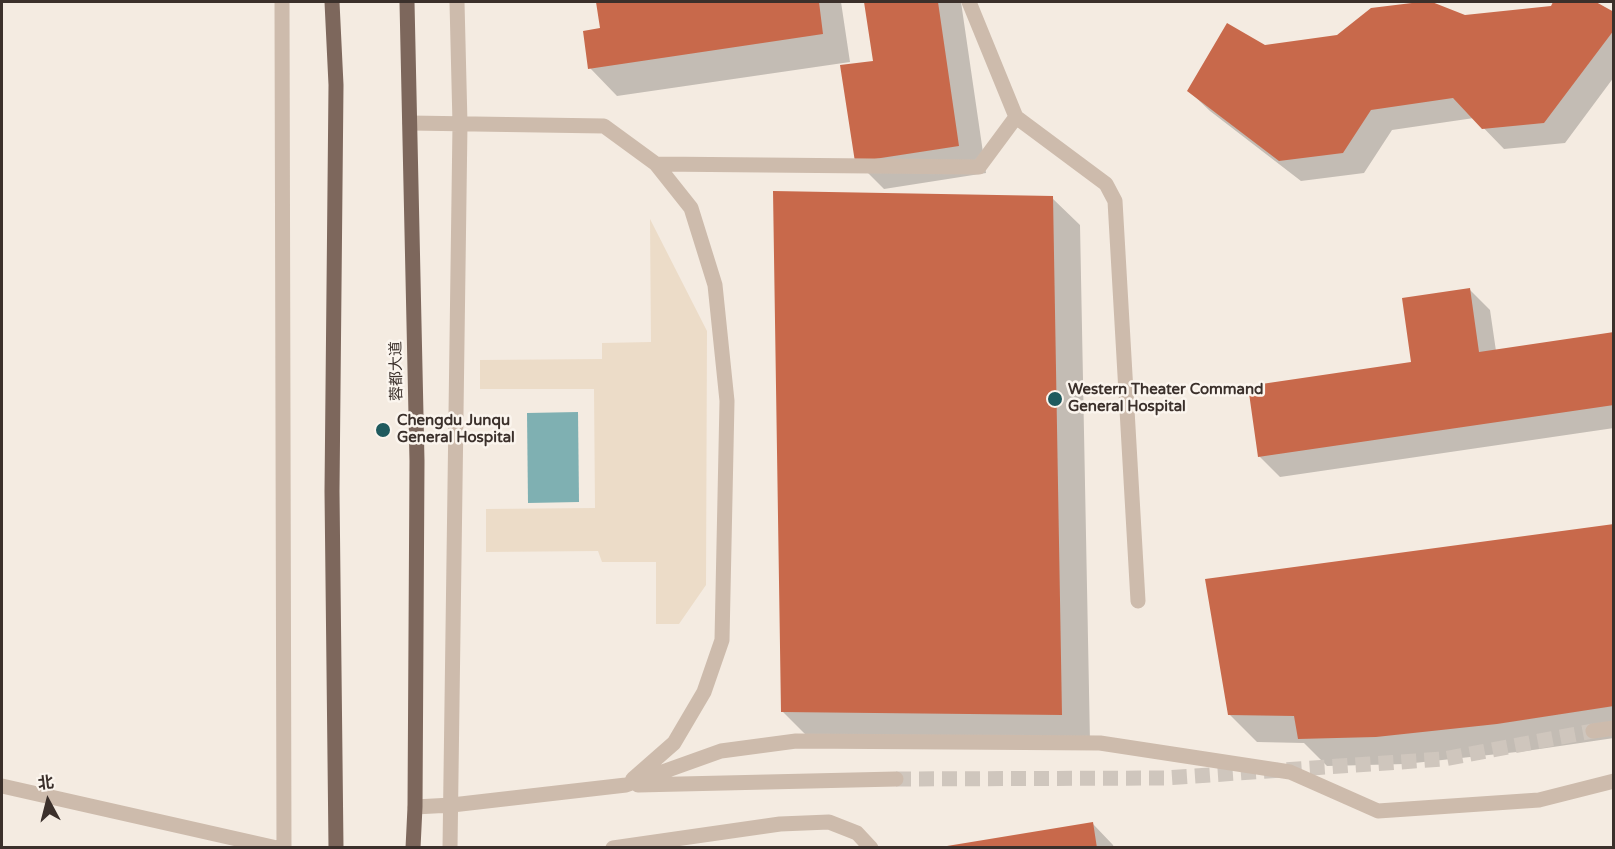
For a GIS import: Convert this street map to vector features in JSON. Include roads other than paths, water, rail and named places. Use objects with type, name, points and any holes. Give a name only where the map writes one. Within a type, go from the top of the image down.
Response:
[{"type":"main road","points":[[332,2],[336,85],[332,490],[336,848]]},
{"type":"main road","name":"蓉都大道","points":[[407,2],[417,461],[413,848]]},
{"type":"street","points":[[282,2],[284,848]]},
{"type":"street","points":[[450,848],[460,124],[457,2]]},
{"type":"street","points":[[969,2],[1017,117],[1106,184],[1115,201],[1138,601]]},
{"type":"street","points":[[656,164],[980,167],[1017,117]]},
{"type":"street","points":[[410,123],[604,126],[656,164],[691,207],[715,285],[727,401],[722,640],[704,692],[674,743],[626,785]]},
{"type":"street","points":[[1593,730],[1614,728]]},
{"type":"street","points":[[626,785],[721,751],[796,741],[1100,743],[1290,772],[1378,811],[1539,800],[1614,781]]},
{"type":"street","points":[[415,807],[452,805],[626,785],[896,779]]},
{"type":"street","points":[[2,786],[277,848]]},
{"type":"street","points":[[613,848],[780,824],[829,822],[857,833],[871,848]]},
{"type":"water","points":[[578,412],[579,502],[528,503],[527,413]]},
{"type":"tunnel","points":[[896,779],[1165,778],[1444,759],[1593,731]]},
{"type":"place","name":"Western Theater Command General Hospital","points":[[1055,399]]},
{"type":"place","name":"Chengdu Junqu General Hospital","points":[[383,430]]}]
